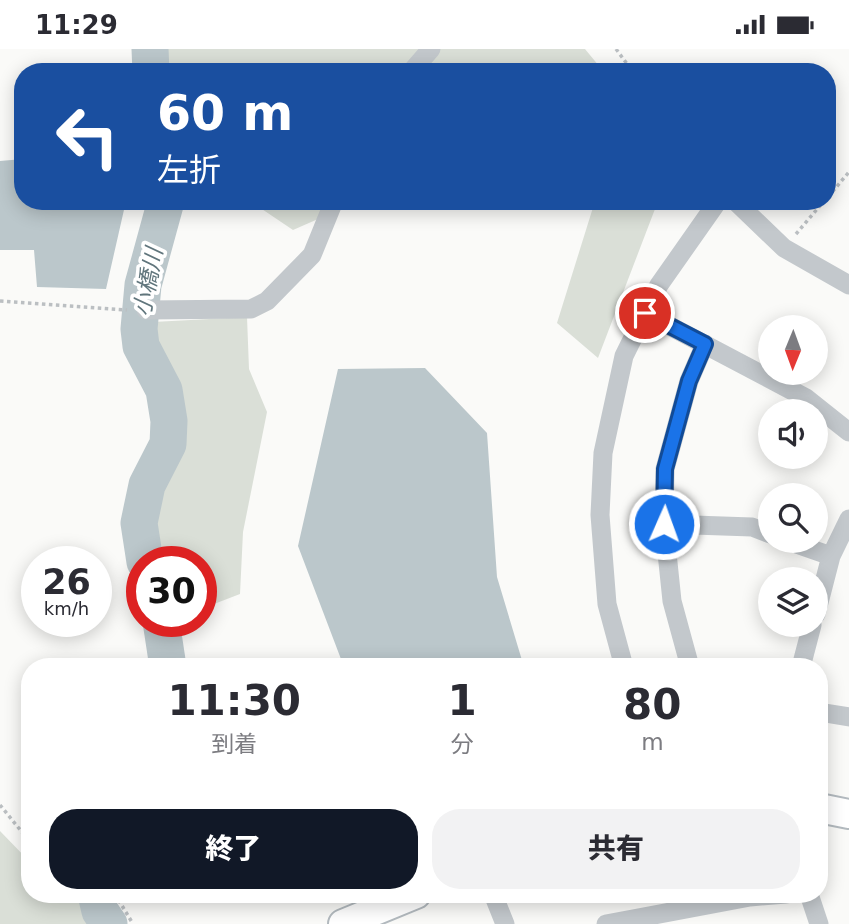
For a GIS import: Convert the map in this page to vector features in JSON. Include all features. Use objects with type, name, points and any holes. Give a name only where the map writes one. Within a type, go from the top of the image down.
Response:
[{"type":"street","points":[[419,63],[431,49]]},
{"type":"street","points":[[138,310],[251,309],[267,301],[312,255],[330,210]]},
{"type":"street","points":[[622,658],[607,604],[600,515],[603,453],[624,356],[659,285],[712,210]]},
{"type":"street","points":[[744,210],[784,248],[849,285]]},
{"type":"street","points":[[645,313],[806,398],[849,432]]},
{"type":"street","points":[[688,658],[672,601],[664,524],[665,469],[689,381],[705,344]]},
{"type":"street","points":[[828,568],[849,519]]},
{"type":"street","points":[[664,524],[758,529]]},
{"type":"street","points":[[820,553],[831,557]]},
{"type":"street","points":[[804,658],[810,637]]},
{"type":"street","points":[[828,714],[849,717]]},
{"type":"street","points":[[828,810],[849,814]]},
{"type":"street","points":[[343,924],[394,903]]},
{"type":"street","points":[[497,903],[505,924]]},
{"type":"street","points":[[606,924],[718,903]]},
{"type":"street","points":[[812,903],[819,924]]},
{"type":"path","points":[[836,187],[849,172]]},
{"type":"path","points":[[784,248],[816,210]]},
{"type":"path","points":[[0,301],[138,310]]},
{"type":"path","points":[[0,805],[21,831]]},
{"type":"path","points":[[120,903],[132,924]]},
{"type":"shaded area","points":[[164,49],[585,49],[597,63],[167,63]]},
{"type":"shaded area","points":[[14,160],[14,210],[124,210],[106,289],[37,287],[34,250],[0,250],[0,161]]},
{"type":"shaded area","points":[[263,210],[339,210],[293,230]]},
{"type":"shaded area","points":[[592,210],[655,210],[598,358],[557,323]]},
{"type":"shaded area","points":[[247,317],[249,369],[267,412],[243,532],[240,594],[217,603],[217,546],[153,546],[154,498],[179,426],[158,356],[153,322]]},
{"type":"shaded area","points":[[425,368],[487,433],[497,577],[521,658],[341,658],[298,546],[338,369]]},
{"type":"shaded area","points":[[0,831],[21,853],[21,903],[83,903],[92,924],[0,924]]},
{"type":"waterway","name":"小橋川","points":[[150,49],[151,63]]},
{"type":"waterway","name":"小橋川","points":[[143,546],[139,523],[147,485],[168,444],[169,421],[164,390],[141,346],[139,329],[143,285],[164,210]]},
{"type":"waterway","name":"小橋川","points":[[163,637],[167,658]]},
{"type":"waterway","name":"小橋川","points":[[98,903],[109,924]]},
{"type":"route","points":[[645,313],[705,344],[689,381],[665,469],[664,524]]}]
